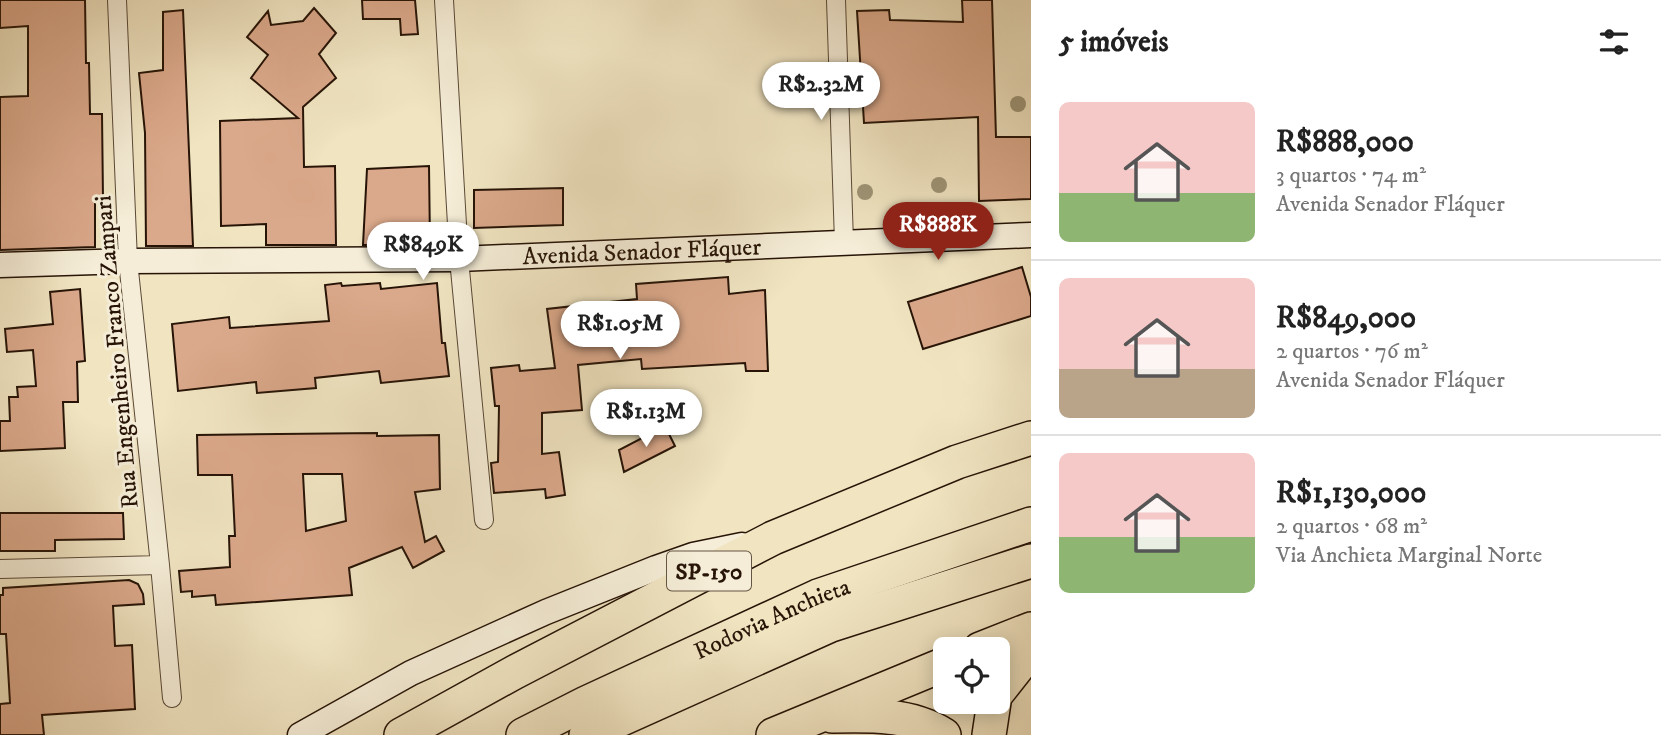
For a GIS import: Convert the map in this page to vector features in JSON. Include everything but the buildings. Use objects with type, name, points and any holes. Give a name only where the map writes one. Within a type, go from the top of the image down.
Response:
[{"type":"highway","name":"SP-150","points":[[401,735],[515,672],[773,538],[957,462],[1031,438]]},
{"type":"highway","name":"Rodovia Anchieta","points":[[523,735],[818,596],[1031,524]]},
{"type":"highway","name":"Rodovia Anchieta","points":[[586,735],[831,625],[1031,561]]},
{"type":"highway","points":[[1010,637],[1031,629]]},
{"type":"highway","points":[[1010,677],[1031,650]]},
{"type":"highway","points":[[773,735],[933,669]]},
{"type":"highway","points":[[989,735],[992,714]]},
{"type":"highway","points":[[812,717],[893,718],[927,725],[944,735]]},
{"type":"street","name":"Rua Engenheiro Franco Zampari","points":[[117,0],[128,261],[172,698]]},
{"type":"street","points":[[444,0],[459,259],[484,520]]},
{"type":"street","points":[[836,0],[844,242]]},
{"type":"street","name":"Avenida Senador Fláquer","points":[[0,265],[128,261],[459,259],[1031,235]]},
{"type":"street","points":[[300,735],[411,673],[546,612],[693,555],[773,538]]},
{"type":"street","points":[[0,569],[160,565]]}]
